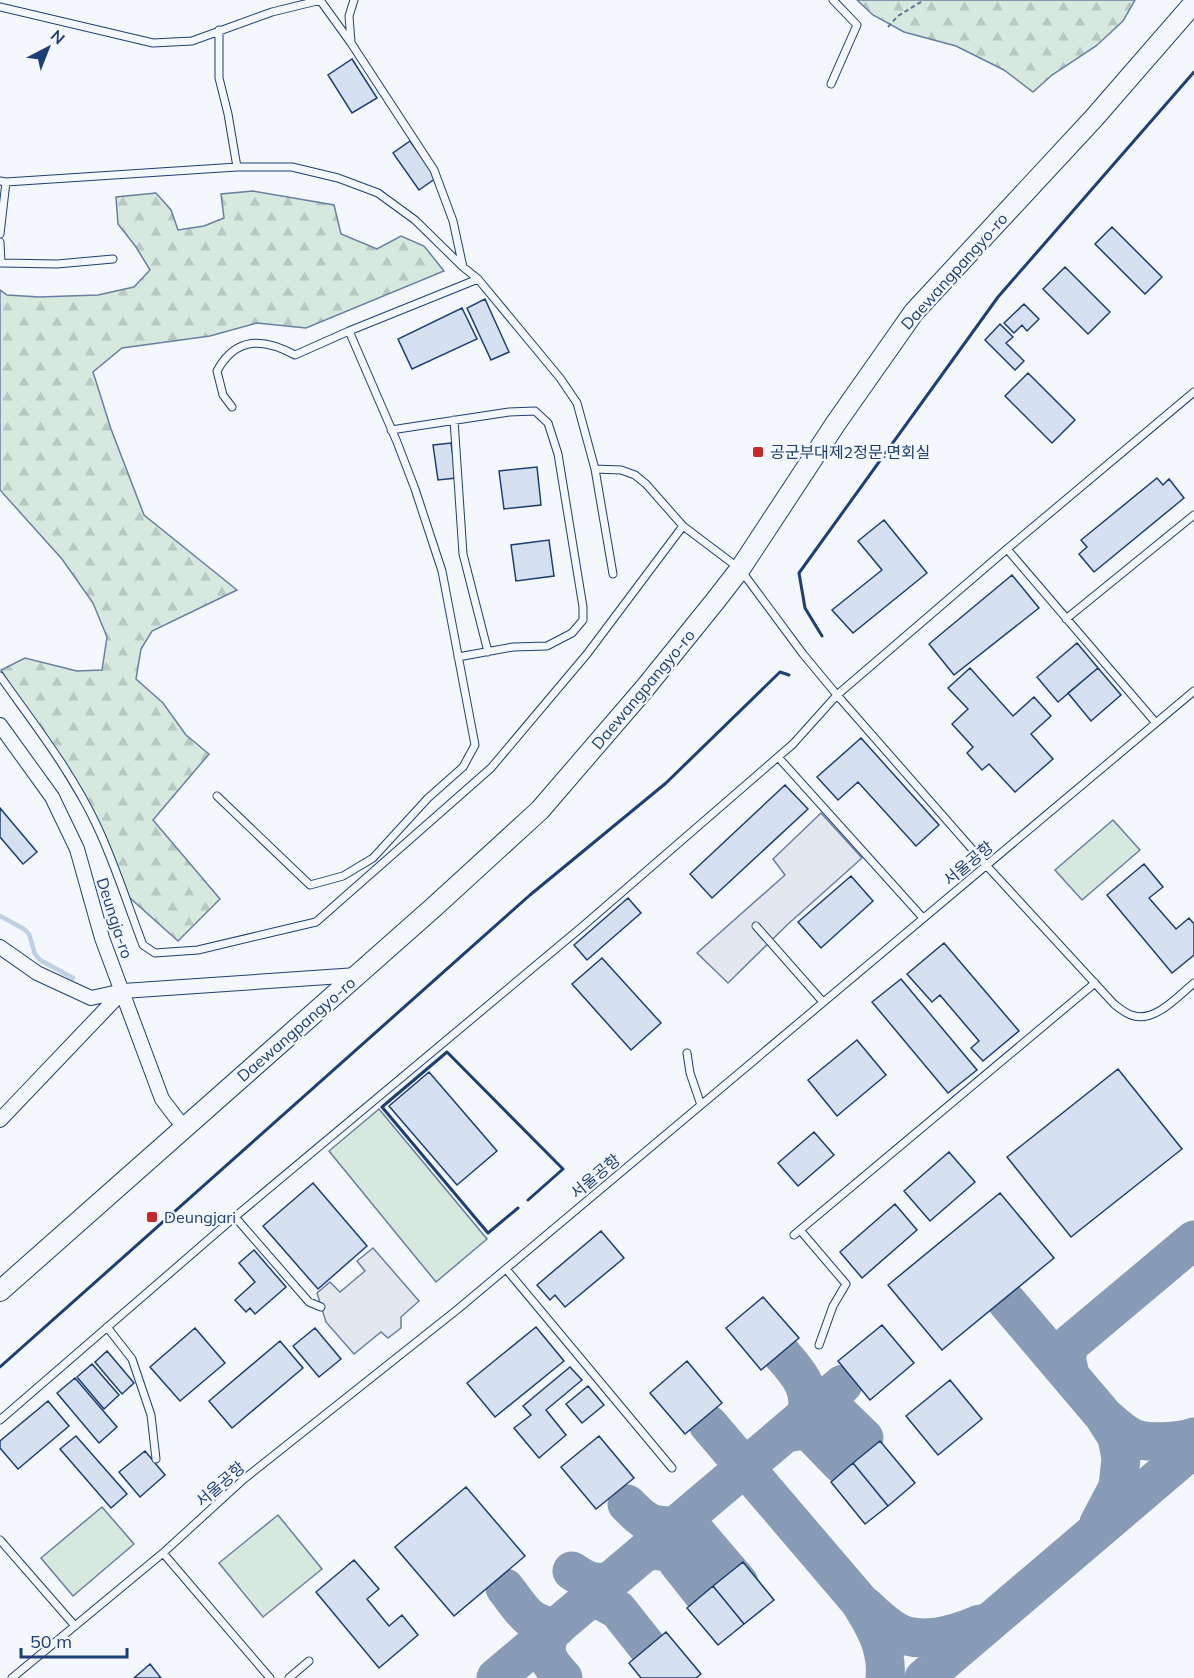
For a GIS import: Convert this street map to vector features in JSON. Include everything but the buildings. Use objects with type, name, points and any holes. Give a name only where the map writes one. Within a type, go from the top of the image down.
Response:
[{"type":"main road","name":"Daewangpangyo-ro","points":[[0,1291],[434,907],[540,810],[645,688],[740,568],[836,423],[914,312],[1094,118],[1194,3]]},
{"type":"street","name":"Deungja-ro","points":[[0,725],[52,797],[76,849],[102,938],[162,1099],[184,1128]]},
{"type":"street","points":[[0,947],[37,973],[91,998],[123,991],[357,975]]},
{"type":"street","points":[[0,1120],[123,991]]},
{"type":"lane","points":[[0,7],[153,43],[192,41],[273,12],[320,0],[434,170],[453,221],[463,267]]},
{"type":"lane","points":[[351,43],[349,16],[354,0]]},
{"type":"lane","points":[[831,84],[857,25],[833,0]]},
{"type":"lane","points":[[219,30],[219,78],[237,167]]},
{"type":"lane","points":[[0,234],[3,182],[237,167],[292,167],[338,178],[378,193],[415,220],[478,279],[560,378],[577,403],[595,469],[613,574]]},
{"type":"lane","points":[[0,242],[1,263],[57,264],[112,259]]},
{"type":"lane","points":[[232,407],[223,395],[217,371],[223,359],[238,348],[256,341],[278,345],[296,355],[478,279]]},
{"type":"lane","points":[[217,796],[310,885],[343,876],[373,858],[428,798],[463,767],[475,745],[442,571],[415,489],[349,331]]},
{"type":"lane","points":[[0,1420],[235,1217],[583,926],[793,744],[837,695],[1006,549],[1194,393]]},
{"type":"lane","points":[[392,430],[509,412],[535,411],[548,423],[558,454],[583,607],[582,620],[572,633],[547,646],[513,647],[458,657]]},
{"type":"lane","points":[[454,420],[463,554],[488,652]]},
{"type":"lane","points":[[595,469],[621,470],[635,475],[646,484],[683,526],[740,568],[803,654],[837,695],[986,865],[1114,1004],[1131,1016],[1147,1016],[1164,1008],[1194,983]]},
{"type":"lane","points":[[1066,619],[1194,515]]},
{"type":"lane","points":[[0,676],[42,735],[85,802],[97,826],[143,945],[155,953],[198,950],[316,922],[491,768],[587,654],[683,526]]},
{"type":"lane","points":[[1006,549],[1156,723]]},
{"type":"lane","name":"서울공항","points":[[12,1678],[163,1553],[244,1479],[409,1350],[1194,691]]},
{"type":"lane","points":[[778,757],[923,918]]},
{"type":"lane","points":[[756,926],[823,1002]]},
{"type":"lane","points":[[819,1345],[833,1306],[846,1284],[797,1233],[1095,983]]},
{"type":"lane","points":[[687,1053],[690,1074],[701,1104]]},
{"type":"lane","points":[[235,1217],[309,1302],[321,1307]]},
{"type":"lane","points":[[506,1269],[672,1468]]},
{"type":"lane","points":[[107,1327],[132,1359],[151,1415],[156,1459]]},
{"type":"lane","points":[[0,1540],[75,1626]]},
{"type":"lane","points":[[163,1553],[270,1678]]},
{"type":"lane","points":[[289,1678],[309,1661]]},
{"type":"path","points":[[888,27],[898,16],[924,0]]},
{"type":"green space","points":[[857,0],[1135,0],[1123,21],[1096,46],[1052,75],[1033,92],[1004,70],[956,46],[904,32],[873,15]]},
{"type":"green space","points":[[253,191],[334,205],[341,234],[377,249],[401,236],[424,246],[444,271],[306,328],[257,323],[210,336],[122,348],[93,372],[111,429],[144,515],[237,590],[152,631],[141,649],[136,679],[163,703],[186,735],[209,754],[153,820],[220,899],[178,941],[129,897],[104,835],[77,796],[1,670],[25,658],[77,671],[102,670],[107,637],[93,603],[62,559],[0,490],[0,290],[7,295],[39,297],[98,295],[134,287],[150,270],[118,224],[116,197],[156,193],[171,210],[178,230],[204,226],[224,218],[221,194]]},
{"type":"green space","points":[[1113,820],[1140,850],[1082,900],[1055,870]]},
{"type":"green space","points":[[379,1109],[487,1239],[436,1282],[329,1151]]},
{"type":"green space","points":[[102,1507],[134,1544],[73,1596],[41,1558]]},
{"type":"green space","points":[[278,1515],[322,1569],[263,1617],[219,1563]]},
{"type":"shaded area","points":[[821,813],[862,858],[787,925],[728,983],[697,953],[785,875],[773,859]]},
{"type":"shaded area","points":[[373,1248],[419,1301],[401,1317],[401,1328],[388,1338],[381,1332],[354,1354],[326,1322],[317,1293],[330,1282],[340,1292],[365,1271],[357,1261]]},
{"type":"waterway","points":[[0,916],[29,934],[35,954],[40,960],[73,978]]},
{"type":"taxiway","points":[[1070,1375],[1066,1357],[1070,1344],[1194,1240]]},
{"type":"taxiway","points":[[1007,1302],[1103,1415],[1117,1437],[1121,1458],[1118,1487],[1099,1523]]},
{"type":"taxiway","points":[[772,1343],[794,1368],[805,1386],[808,1406],[805,1417]]},
{"type":"taxiway","points":[[496,1678],[843,1384]]},
{"type":"taxiway","points":[[816,1408],[832,1407],[864,1438]]},
{"type":"taxiway","points":[[1103,1415],[1117,1428],[1139,1440],[1164,1442],[1194,1437]]},
{"type":"taxiway","points":[[708,1424],[859,1601],[875,1628],[882,1647],[885,1678]]},
{"type":"taxiway","points":[[786,1433],[803,1430],[811,1433],[841,1464]]},
{"type":"taxiway","points":[[924,1678],[1194,1448]]},
{"type":"taxiway","points":[[627,1504],[649,1522],[661,1526],[677,1525]]},
{"type":"taxiway","points":[[671,1549],[670,1538],[673,1529],[692,1531],[739,1583]]},
{"type":"taxiway","points":[[647,1550],[662,1551],[672,1555],[714,1608]]},
{"type":"taxiway","points":[[572,1571],[590,1581],[611,1581]]},
{"type":"taxiway","points":[[505,1588],[526,1615],[539,1623],[557,1627]]},
{"type":"taxiway","points":[[591,1598],[618,1610],[664,1668]]},
{"type":"taxiway","points":[[865,1606],[895,1631],[916,1638],[944,1636],[980,1624]]},
{"type":"taxiway","points":[[551,1631],[546,1651],[553,1667],[563,1678]]},
{"type":"wall","points":[[822,636],[805,608],[799,573],[998,297],[1194,72]]},
{"type":"wall","points":[[0,1367],[530,895],[666,783],[780,672],[789,675]]},
{"type":"wall","points":[[518,1208],[488,1233],[382,1107],[447,1052],[563,1169],[528,1200]]},
{"type":"place","name":"공군부대제2정문.면회실","points":[[758,452]]},
{"type":"place","name":"Deungjari","points":[[152,1217]]}]
